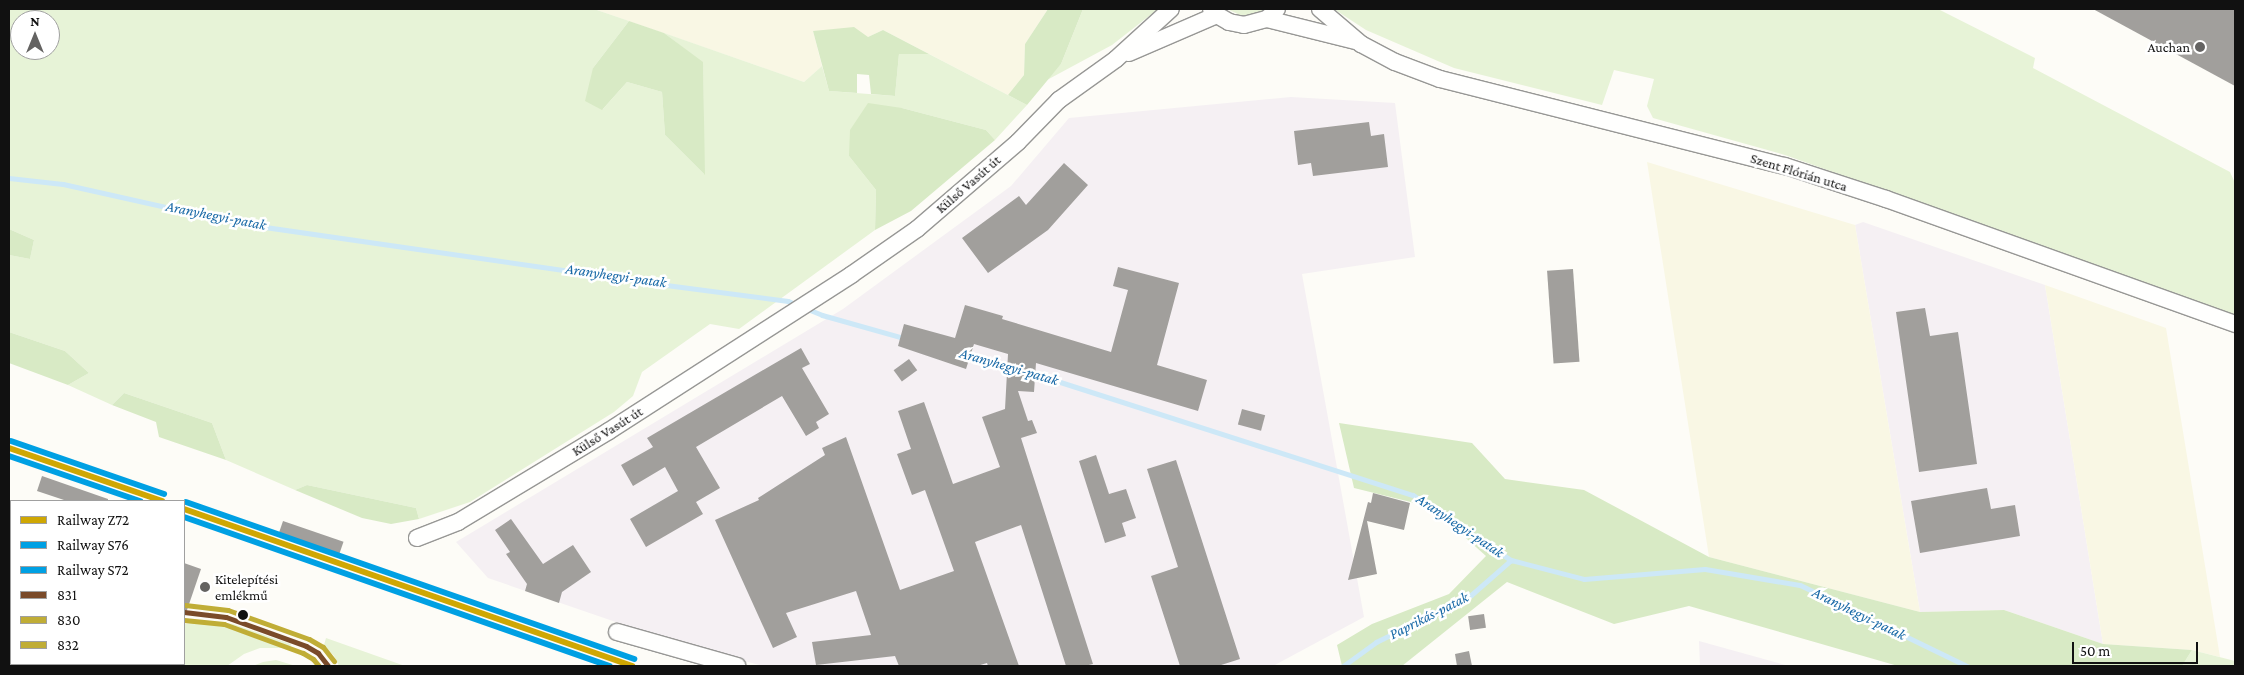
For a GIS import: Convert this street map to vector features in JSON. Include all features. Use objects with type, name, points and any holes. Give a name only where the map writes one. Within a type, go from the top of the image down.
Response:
[{"type":"street","name":"Külső Vasút út","points":[[417,538],[458,522],[609,431],[792,314],[917,229],[1018,142],[1059,100],[1116,59],[1171,9]]},
{"type":"street","name":"Szent Flórián utca","points":[[1320,9],[1356,41]]},
{"type":"street","name":"Külső Vasút út","points":[[1116,59],[1214,12]]},
{"type":"street","points":[[1214,12],[1229,22],[1244,26],[1272,14]]},
{"type":"street","name":"Szent Flórián utca","points":[[1272,14],[1356,41],[1395,62],[1440,79],[1786,166],[1886,199],[2235,324]]},
{"type":"street","points":[[617,632],[737,666]]},
{"type":"shaded area","points":[[594,9],[1048,9],[1025,44],[1024,75],[1008,95],[883,30],[868,37],[813,31],[822,66],[804,82]]},
{"type":"shaded area","points":[[1291,97],[1395,103],[1415,257],[1302,274],[1364,617],[1273,666],[763,666],[674,642],[488,578],[456,542],[843,309],[1011,186],[1069,118]]},
{"type":"shaded area","points":[[1647,162],[1855,225],[1920,612],[1709,557]]},
{"type":"shaded area","points":[[1863,222],[2045,285],[2103,644],[2004,610],[1920,612],[1855,225]]},
{"type":"shaded area","points":[[2045,285],[2166,328],[2220,657],[2192,650],[2103,644]]},
{"type":"shaded area","points":[[1699,641],[1789,666],[1700,666]]},
{"type":"green space","points":[[9,9],[594,9],[629,21],[593,68],[603,109],[627,82],[662,92],[665,135],[704,174],[703,63],[664,33],[804,82],[822,66],[829,91],[895,96],[899,54],[929,54],[1027,105],[995,140],[986,130],[902,108],[849,156],[876,190],[875,230],[739,329],[710,324],[642,372],[633,396],[614,412],[470,502],[419,519],[416,508],[307,485],[295,490],[226,460],[212,423],[124,393],[112,405],[68,385],[89,373],[65,351],[9,332],[9,255],[30,259],[34,240],[9,229]]},
{"type":"green space","points":[[1048,9],[1083,9],[1061,64],[1027,105],[1008,95],[1024,75],[1025,44]]},
{"type":"green space","points":[[1083,9],[1158,9],[1112,45],[1047,80],[1061,64]]},
{"type":"green space","points":[[1227,9],[1266,9],[1251,15],[1240,15]]},
{"type":"green space","points":[[1334,9],[1938,9],[2035,58],[2033,68],[2230,172],[2235,183],[2235,315],[1785,155],[1653,118],[1647,106],[1654,79],[1614,70],[1602,105],[1454,68],[1366,30]]},
{"type":"green space","points":[[629,21],[664,33],[703,62],[705,175],[665,135],[662,92],[627,82],[602,110],[585,101],[593,68]]},
{"type":"green space","points":[[854,27],[868,37],[883,30],[929,54],[899,54],[895,96],[871,94],[869,75],[857,74],[857,93],[829,91],[813,31]]},
{"type":"green space","points":[[868,103],[902,108],[986,130],[995,140],[911,211],[875,230],[876,190],[849,156],[850,130]]},
{"type":"green space","points":[[9,229],[34,240],[30,259],[9,255]]},
{"type":"green space","points":[[9,332],[65,351],[89,373],[68,385],[9,363]]},
{"type":"green space","points":[[124,393],[212,423],[226,460],[159,437],[156,422],[112,405]]},
{"type":"green space","points":[[1339,423],[1472,443],[1505,479],[1584,490],[1709,557],[1920,612],[2004,610],[2103,644],[2192,650],[2182,666],[1898,666],[1689,606],[1614,624],[1507,582],[1402,666],[1342,666],[1337,645],[1372,624],[1449,594],[1486,556],[1431,507],[1354,488]]},
{"type":"green space","points":[[307,485],[416,508],[419,519],[391,524],[362,518],[295,490]]},
{"type":"green space","points":[[208,621],[233,624],[291,644],[290,648],[260,648],[244,654],[227,666],[173,666],[185,665],[185,624]]},
{"type":"green space","points":[[326,638],[405,666],[339,666],[334,656],[324,645]]},
{"type":"green space","points":[[2192,650],[2235,661],[2235,666],[2182,666]]},
{"type":"green space","points":[[276,660],[296,666],[253,666],[263,662]]},
{"type":"building","name":"Auchan","points":[[2093,9],[2235,9],[2235,86]]},
{"type":"building","points":[[1369,122],[1371,136],[1384,134],[1388,167],[1313,176],[1311,163],[1298,165],[1294,131]]},
{"type":"building","points":[[1064,163],[1088,185],[1048,230],[988,273],[962,238],[1019,196],[1026,205]]},
{"type":"building","points":[[1118,267],[1179,283],[1157,365],[1207,380],[1198,411],[1036,363],[1034,392],[1018,391],[1028,421],[1032,420],[1037,433],[1021,438],[1093,664],[1066,666],[1021,525],[975,542],[1019,666],[988,666],[987,663],[977,666],[899,666],[895,656],[816,665],[812,642],[871,635],[856,591],[786,613],[797,637],[773,648],[715,520],[759,500],[758,498],[825,455],[822,448],[846,437],[900,590],[954,571],[925,490],[912,495],[897,454],[911,449],[898,411],[924,402],[953,484],[1000,467],[982,417],[1005,409],[1008,354],[974,344],[966,369],[898,346],[904,324],[955,338],[965,305],[1003,316],[1002,319],[1111,352],[1128,290],[1113,286]]},
{"type":"building","points":[[1573,269],[1579,362],[1554,364],[1547,271]]},
{"type":"building","points":[[1925,308],[1930,336],[1958,332],[1977,464],[1919,472],[1896,312]]},
{"type":"building","points":[[801,348],[810,364],[802,368],[829,414],[816,422],[819,428],[806,436],[782,396],[696,447],[720,488],[696,502],[703,514],[646,547],[630,519],[678,491],[665,467],[633,486],[621,465],[653,447],[647,438]]},
{"type":"building","points":[[909,359],[917,370],[902,381],[894,370]]},
{"type":"building","points":[[1242,409],[1265,415],[1261,431],[1238,424]]},
{"type":"building","points":[[1096,455],[1109,494],[1126,489],[1136,518],[1122,523],[1126,536],[1105,543],[1079,461]]},
{"type":"building","points":[[1176,460],[1240,659],[1218,666],[1180,666],[1151,576],[1178,567],[1147,469]]},
{"type":"building","points":[[42,476],[108,500],[64,500],[37,491]]},
{"type":"building","points":[[1987,488],[1991,509],[2015,505],[2020,536],[1920,553],[1911,501]]},
{"type":"building","points":[[1373,493],[1410,503],[1404,530],[1367,521],[1377,574],[1348,580],[1368,502],[1371,503]]},
{"type":"building","points":[[511,519],[543,564],[573,545],[591,572],[562,592],[559,603],[525,591],[527,584],[506,554],[510,552],[495,530]]},
{"type":"building","points":[[283,521],[344,542],[339,556],[278,535]]},
{"type":"building","points":[[185,563],[201,569],[185,613]]},
{"type":"building","points":[[1484,614],[1486,628],[1470,630],[1468,616]]},
{"type":"building","points":[[1469,651],[1472,666],[1457,666],[1455,654]]},
{"type":"waterway","name":"Aranyhegyi-patak","points":[[9,178],[63,184],[237,223],[788,301],[797,305]]},
{"type":"waterway","name":"Aranyhegyi-patak","points":[[805,308],[822,315],[907,339]]},
{"type":"waterway","name":"Aranyhegyi-patak","points":[[963,354],[1013,368]]},
{"type":"waterway","name":"Aranyhegyi-patak","points":[[1029,372],[1413,495],[1511,560],[1584,579],[1705,569],[1800,585],[1967,666]]},
{"type":"waterway","name":"Paprikás-patak","points":[[1343,666],[1376,642],[1471,595],[1511,560]]},
{"type":"rail line","name":"S72","points":[[11,441],[164,494]]},
{"type":"rail line","name":"Z72","points":[[9,448],[159,500]]},
{"type":"rail line","name":"S76","points":[[9,456],[137,500]]},
{"type":"rail line","name":"S72","points":[[186,502],[634,659]]},
{"type":"rail line","name":"Z72","points":[[185,509],[632,666]]},
{"type":"rail line","name":"S76","points":[[185,517],[610,666]]},
{"type":"transit line","name":"832","points":[[185,605],[228,610],[309,639],[323,647],[334,661]]},
{"type":"transit line","name":"831","points":[[185,612],[226,617],[306,646],[318,653],[328,666]]},
{"type":"transit line","name":"830","points":[[185,620],[224,624],[303,653],[313,659],[319,666]]},
{"type":"place","name":"Auchan","points":[[2200,47]]},
{"type":"place","name":"Kitelepítési emlékmű","points":[[205,587]]}]
